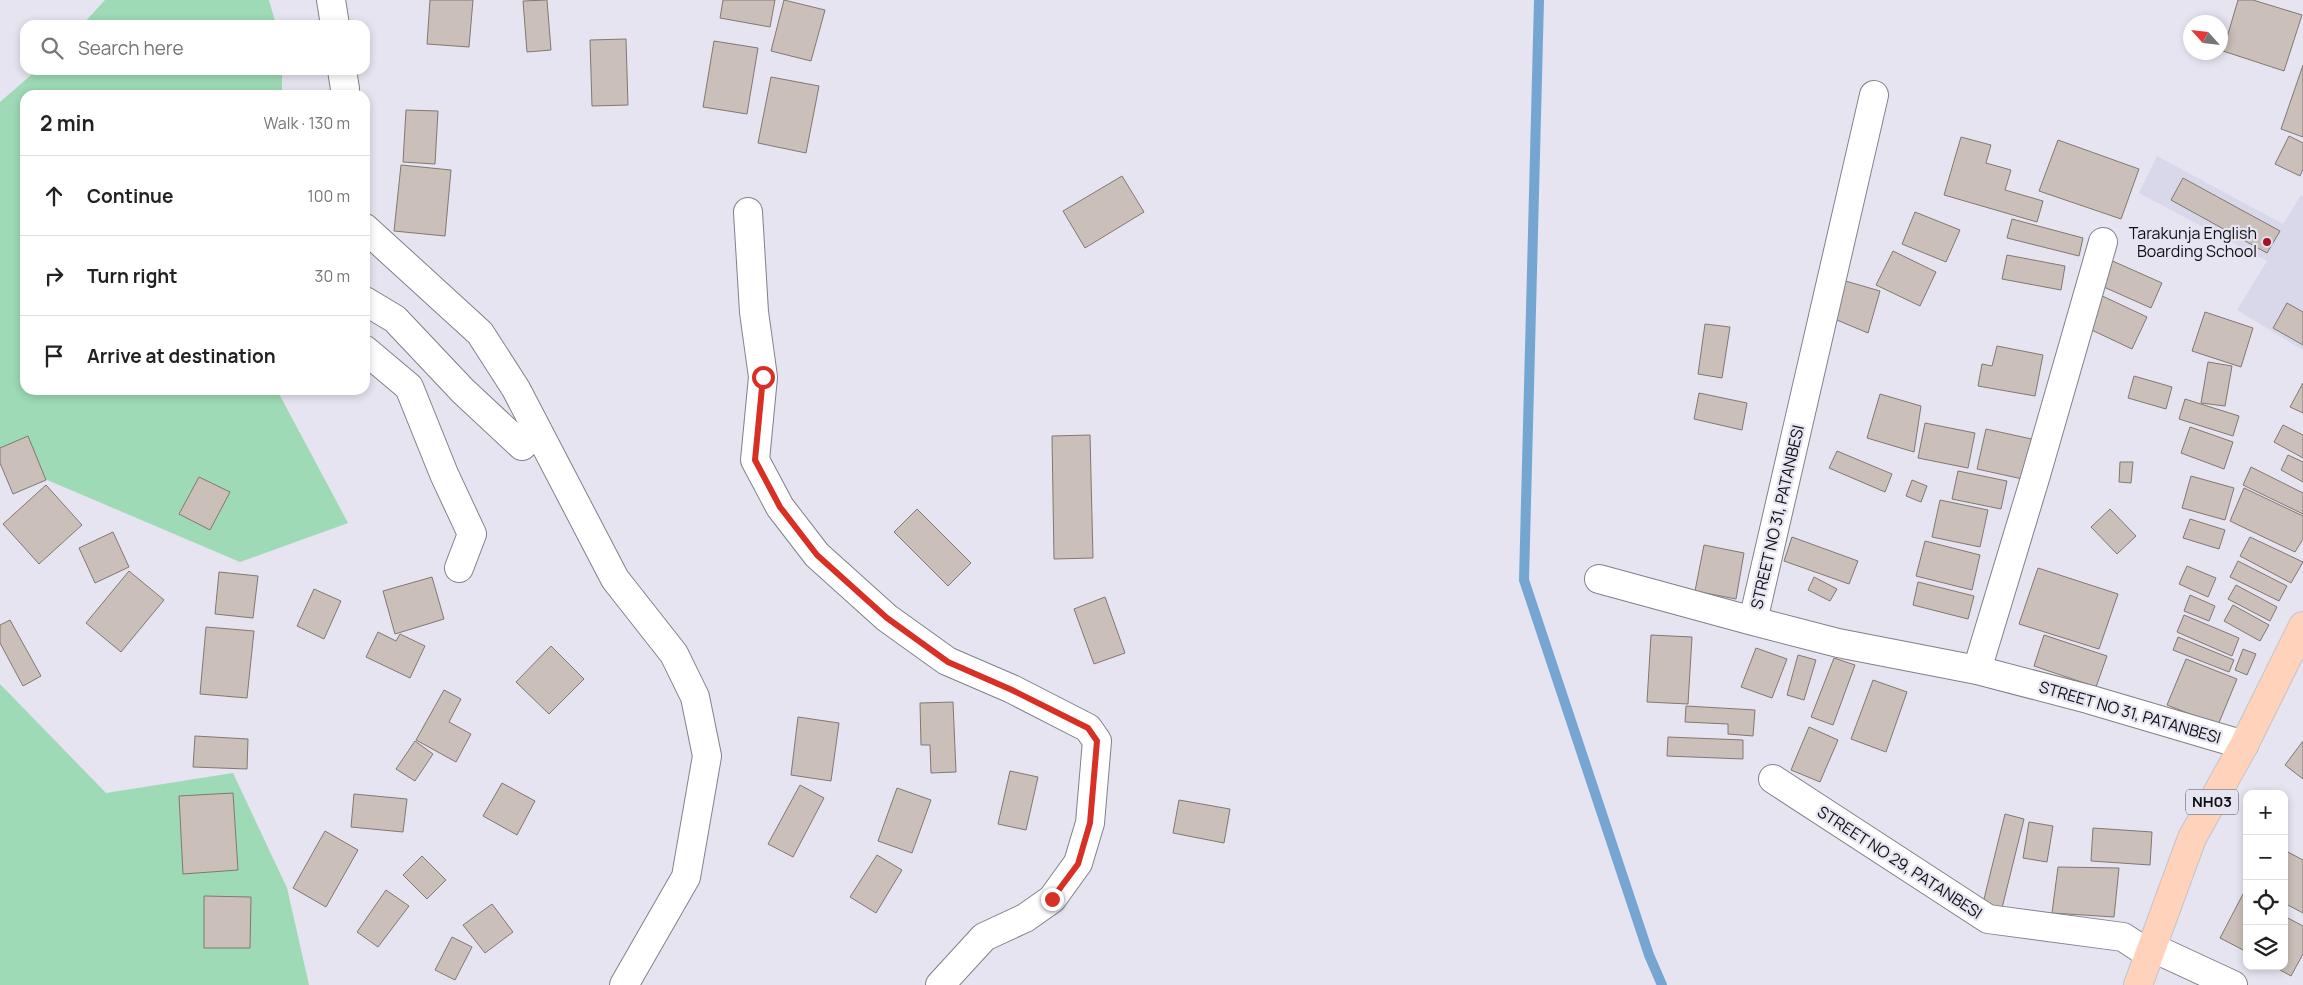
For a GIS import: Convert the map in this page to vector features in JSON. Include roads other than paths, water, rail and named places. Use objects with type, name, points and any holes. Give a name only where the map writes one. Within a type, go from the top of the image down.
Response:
[{"type":"main road","name":"NH03","points":[[2138,985],[2192,838],[2244,745],[2303,626]]},
{"type":"street","points":[[331,0],[334,20]]},
{"type":"street","points":[[343,75],[345,90]]},
{"type":"street","name":"STREET NO 31, PATANBESI","points":[[1874,95],[1752,621],[1838,643],[1977,670],[2088,699],[2244,745]]},
{"type":"street","points":[[748,212],[754,312],[763,377],[755,460],[780,507],[817,555],[887,618],[948,662],[1012,690],[1088,728],[1097,741],[1090,823],[1078,864],[1052,899],[1025,918],[984,937],[940,985]]},
{"type":"street","points":[[370,233],[480,333],[516,389],[615,579],[674,654],[695,698],[706,756],[686,877],[624,985]]},
{"type":"street","points":[[1977,670],[2036,475],[2103,242]]},
{"type":"street","points":[[370,304],[394,318],[463,392],[522,446],[538,431]]},
{"type":"street","points":[[370,354],[409,387],[444,474],[472,534],[459,568]]},
{"type":"street","points":[[1599,579],[1752,621]]},
{"type":"street","name":"STREET NO 29, PATANBESI","points":[[1773,779],[1988,919],[2123,937],[2150,951],[2233,985]]},
{"type":"waterway","points":[[1539,0],[1524,580],[1649,955],[1662,985]]},
{"type":"place","name":"Tarakunja English Boarding School","points":[[2267,242]]}]
